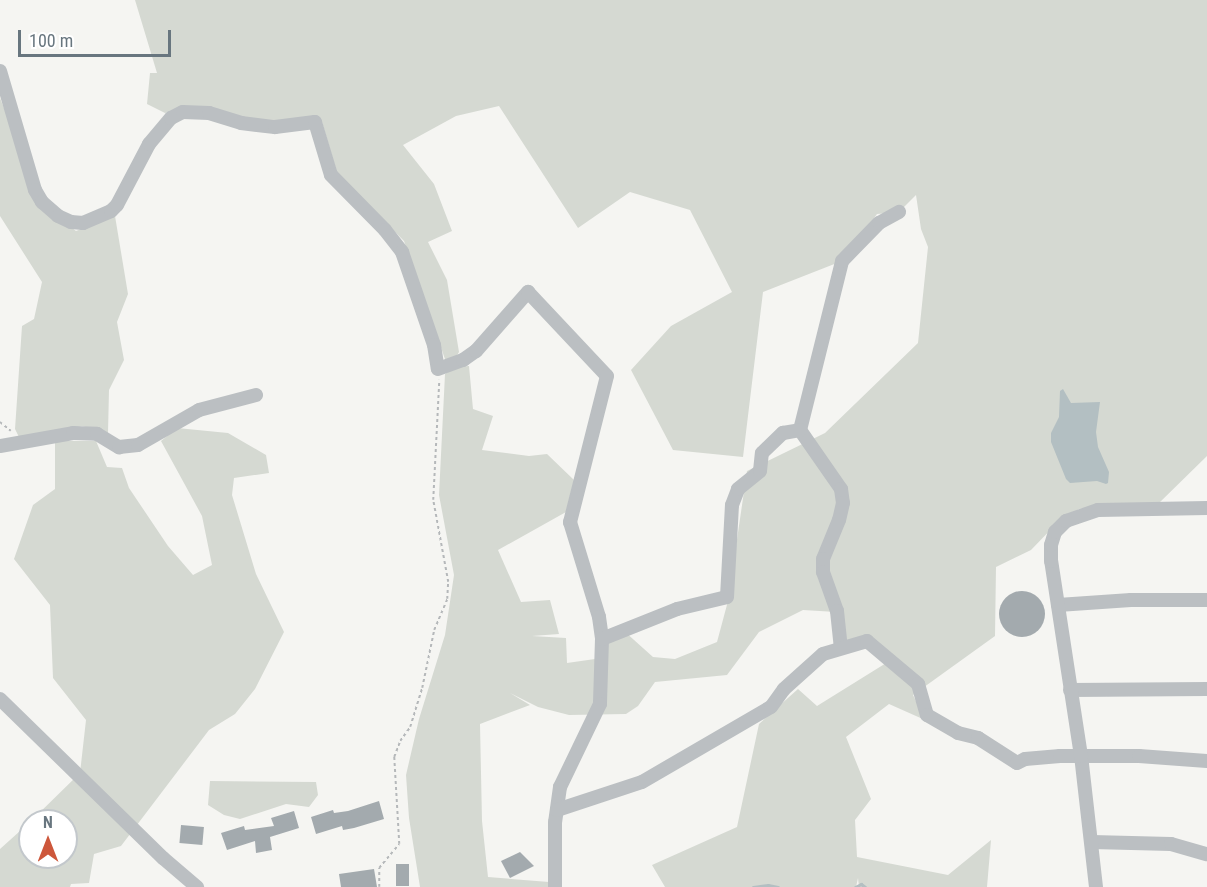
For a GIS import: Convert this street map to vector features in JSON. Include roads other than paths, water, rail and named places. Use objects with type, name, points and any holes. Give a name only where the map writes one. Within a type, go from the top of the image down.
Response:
[{"type":"street","points":[[0,71],[35,190],[42,202],[58,216],[71,222],[93,221],[111,211],[117,205],[149,144],[171,118],[183,112],[208,112],[241,123],[275,127],[315,122],[331,175],[385,230],[402,252],[434,345],[438,369],[469,357],[528,292],[607,376],[570,522],[599,617],[602,639],[600,704],[560,787],[557,810],[555,887]]},
{"type":"street","points":[[842,647],[837,611],[823,566],[826,548],[839,520],[843,503],[841,489],[800,430],[842,261],[879,223],[899,212]]},
{"type":"street","points":[[0,446],[73,433],[98,434],[119,447],[138,445],[199,410],[256,395]]},
{"type":"street","points":[[602,639],[678,609],[727,597],[732,505],[738,489],[760,471],[762,453],[783,434],[800,430]]},
{"type":"street","points":[[1096,887],[1081,756],[1051,561],[1051,545],[1055,532],[1066,521],[1098,510],[1207,508]]},
{"type":"street","points":[[1058,605],[1131,600],[1207,600]]},
{"type":"street","points":[[557,810],[642,782],[771,707],[784,689],[824,654],[867,641],[918,684],[927,716],[958,734],[978,738],[1017,763],[1025,759],[1081,756],[1139,756],[1207,761]]},
{"type":"street","points":[[1070,690],[1207,689]]},
{"type":"street","points":[[0,699],[162,858],[196,887]]},
{"type":"street","points":[[1092,842],[1171,844],[1207,854]]},
{"type":"waterway","points":[[855,887],[861,884],[865,887]]},
{"type":"waterway","points":[[753,887],[768,885],[778,887]]}]
